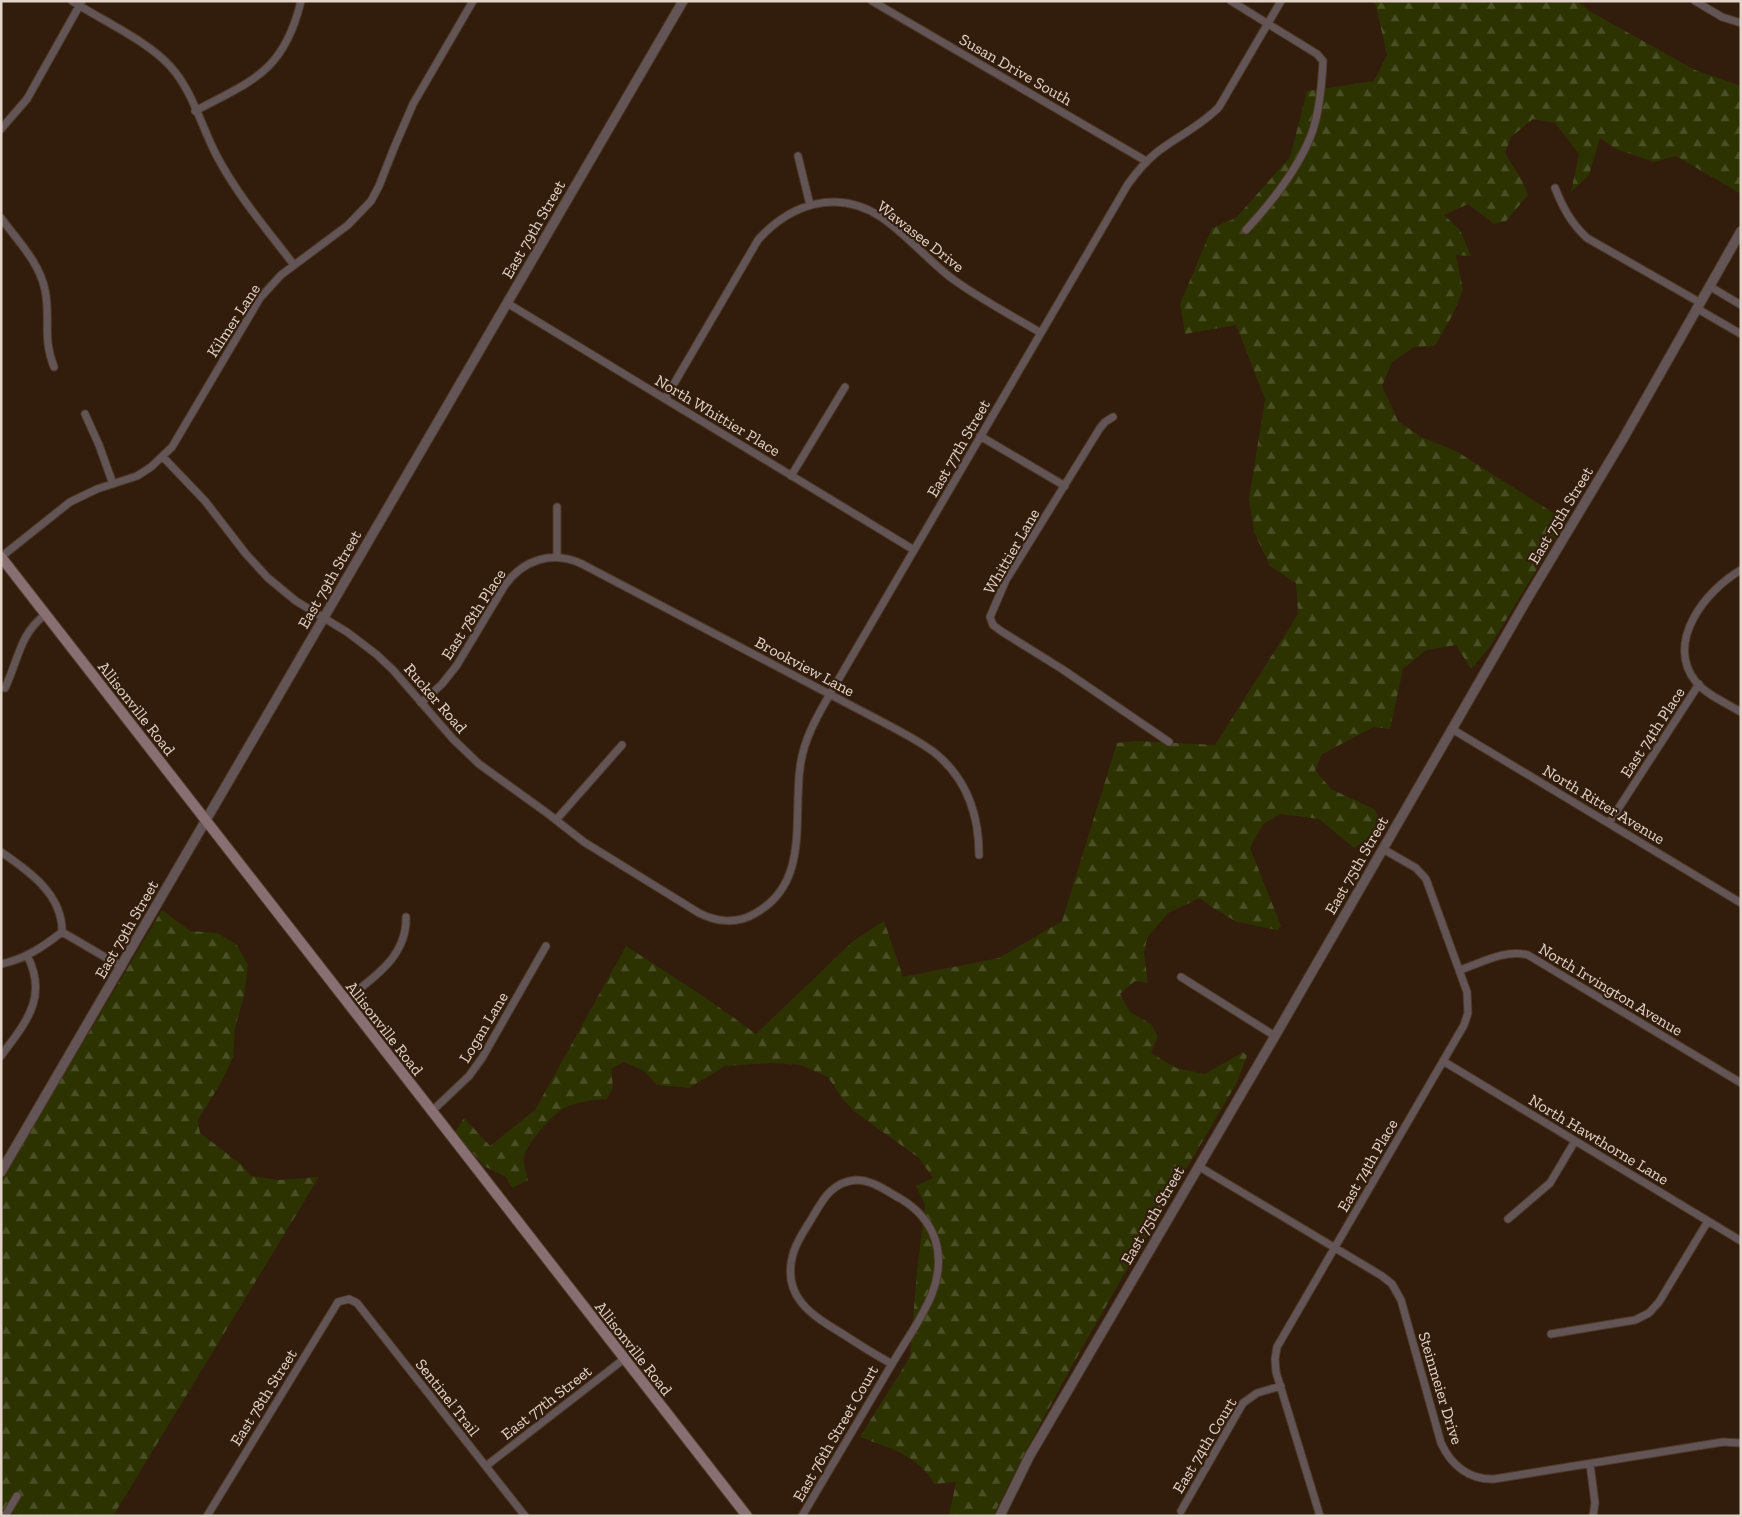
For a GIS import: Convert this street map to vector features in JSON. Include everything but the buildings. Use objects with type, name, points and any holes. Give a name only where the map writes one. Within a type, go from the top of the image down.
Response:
[{"type":"main road","name":"Allisonville Road","points":[[1,557],[747,1516]]},
{"type":"street","points":[[72,1],[81,4],[160,56],[178,76],[212,147],[230,179],[294,265]]},
{"type":"street","points":[[196,111],[248,83],[270,66],[290,38],[302,1]]},
{"type":"street","name":"Kilmer Lane","points":[[1,557],[70,502],[85,494],[136,476],[164,457],[172,447],[256,304],[276,280],[348,225],[371,200],[379,186],[413,104],[472,1]]},
{"type":"street","name":"East 79th Street","points":[[1,1172],[683,1]]},
{"type":"street","name":"Susan Drive South","points":[[872,1],[1146,161]]},
{"type":"street","points":[[1231,1],[1317,54],[1323,61],[1316,118],[1312,132],[1280,190],[1246,230]]},
{"type":"street","name":"East 77th Street","points":[[719,920],[731,921],[751,916],[769,905],[784,886],[793,862],[796,847],[799,774],[802,756],[811,729],[830,694],[1128,184],[1146,161],[1210,116],[1219,107],[1281,1]]},
{"type":"street","points":[[1695,1],[1722,17],[1741,22]]},
{"type":"street","points":[[1,129],[27,99],[81,4]]},
{"type":"street","points":[[798,156],[810,205]]},
{"type":"street","points":[[1555,188],[1566,213],[1587,238],[1698,305],[1741,334]]},
{"type":"street","name":"Wawasee Drive","points":[[665,399],[758,240],[781,218],[795,210],[810,205],[826,203],[845,204],[875,214],[955,281],[1041,333]]},
{"type":"street","points":[[1,218],[36,266],[41,277],[46,302],[46,340],[54,367]]},
{"type":"street","name":"East 75th Street","points":[[1000,1516],[1029,1457],[1626,433],[1741,231]]},
{"type":"street","points":[[1709,286],[1741,305]]},
{"type":"street","name":"North Whittier Place","points":[[507,303],[914,550]]},
{"type":"street","points":[[791,476],[845,387]]},
{"type":"street","points":[[85,414],[97,439],[113,484]]},
{"type":"street","name":"Whittier Lane","points":[[1113,417],[1102,425],[1006,580],[990,617],[993,625],[1169,742]]},
{"type":"street","points":[[980,436],[1065,486]]},
{"type":"street","name":"Rucker Road","points":[[164,457],[205,501],[262,572],[290,596],[347,632],[376,654],[393,670],[453,739],[479,764],[584,842],[687,906],[703,915],[719,920]]},
{"type":"street","points":[[557,507],[557,557]]},
{"type":"street","name":"Brookview Lane","points":[[557,557],[567,558],[582,564],[926,746],[946,762],[961,783],[972,805],[979,836],[979,855]]},
{"type":"street","name":"East 78th Place","points":[[421,703],[442,684],[457,665],[504,585],[512,576],[532,561],[557,557]]},
{"type":"street","name":"East 74th Place","points":[[1609,824],[1699,684],[1688,667],[1686,657],[1685,641],[1692,623],[1706,599],[1726,579],[1741,570]]},
{"type":"street","points":[[5,688],[14,668],[23,639],[30,629],[45,615]]},
{"type":"street","points":[[1699,684],[1741,712]]},
{"type":"street","name":"North Ritter Avenue","points":[[1452,729],[1741,903]]},
{"type":"street","points":[[556,820],[622,745]]},
{"type":"street","name":"East 74th Place","points":[[1320,1516],[1275,1363],[1277,1347],[1444,1060],[1464,1025],[1468,1013],[1467,992],[1426,879],[1416,868],[1383,849]]},
{"type":"street","points":[[1,852],[35,878],[48,891],[56,905],[62,932]]},
{"type":"street","points":[[345,1000],[379,974],[392,961],[399,949],[404,934],[406,917]]},
{"type":"street","points":[[62,932],[122,967]]},
{"type":"street","points":[[1,964],[37,951],[62,932]]},
{"type":"street","name":"Logan Lane","points":[[431,1112],[469,1076],[482,1058],[546,946]]},
{"type":"street","name":"North Irvington Avenue","points":[[1460,970],[1504,954],[1528,955],[1741,1083]]},
{"type":"street","points":[[1,1056],[26,1022],[34,1004],[36,979],[27,955]]},
{"type":"street","points":[[1182,977],[1275,1036]]},
{"type":"street","name":"North Hawthorne Lane","points":[[1444,1060],[1741,1241]]},
{"type":"street","points":[[1508,1219],[1550,1183],[1575,1141]]},
{"type":"street","name":"Steinmeier Drive","points":[[1198,1166],[1382,1276],[1392,1284],[1397,1291],[1441,1443],[1449,1457],[1460,1468],[1478,1477],[1494,1480],[1723,1442],[1741,1443]]},
{"type":"street","name":"East 76th Street Court","points":[[802,1516],[892,1364],[934,1290],[939,1267],[937,1246],[928,1226],[912,1206],[872,1183],[859,1180],[848,1181],[833,1188],[824,1197],[796,1244],[791,1266],[792,1282],[799,1300],[811,1314],[892,1364]]},
{"type":"street","points":[[1551,1334],[1629,1322],[1649,1313],[1660,1302],[1708,1221]]},
{"type":"street","name":"Sentinel Trail","points":[[348,1299],[357,1303],[525,1516]]},
{"type":"street","name":"East 78th Street","points":[[207,1516],[338,1302],[348,1299]]},
{"type":"street","name":"East 77th Street","points":[[486,1466],[624,1359]]},
{"type":"street","name":"East 74th Court","points":[[1181,1511],[1243,1403],[1257,1393],[1281,1386]]},
{"type":"street","points":[[1590,1464],[1595,1503],[1593,1516]]},
{"type":"street","points":[[5,1516],[17,1496]]},
{"type":"green space","points":[[1372,1],[1577,1],[1591,12],[1695,70],[1741,86],[1741,194],[1676,156],[1654,162],[1616,149],[1600,138],[1589,175],[1571,192],[1579,154],[1555,123],[1533,119],[1511,137],[1505,153],[1523,182],[1528,195],[1506,221],[1494,224],[1468,204],[1444,215],[1460,230],[1471,256],[1456,255],[1463,290],[1454,312],[1435,346],[1414,347],[1392,362],[1382,386],[1398,421],[1421,437],[1456,451],[1566,521],[1489,648],[1471,669],[1456,645],[1426,650],[1403,669],[1390,729],[1374,727],[1322,754],[1315,770],[1331,789],[1374,809],[1385,827],[1354,848],[1319,819],[1281,814],[1263,824],[1250,848],[1281,926],[1277,930],[1237,922],[1200,898],[1168,913],[1147,938],[1144,954],[1148,983],[1135,981],[1120,994],[1130,1012],[1151,1024],[1158,1037],[1151,1053],[1176,1068],[1205,1074],[1243,1052],[1247,1056],[1236,1084],[1080,1352],[993,1516],[949,1516],[956,1482],[934,1484],[928,1474],[912,1459],[860,1437],[910,1357],[925,1205],[916,1186],[933,1178],[919,1158],[855,1112],[842,1098],[828,1077],[801,1065],[772,1063],[725,1066],[689,1088],[657,1085],[644,1071],[624,1062],[611,1069],[613,1087],[607,1099],[584,1102],[562,1109],[546,1124],[529,1145],[524,1157],[528,1180],[512,1188],[506,1177],[484,1166],[455,1132],[464,1118],[490,1146],[535,1110],[626,946],[709,1000],[756,1034],[853,941],[884,921],[903,977],[999,958],[1062,921],[1117,743],[1136,741],[1215,745],[1298,614],[1296,583],[1270,566],[1254,532],[1249,499],[1265,399],[1236,325],[1185,334],[1180,304],[1212,228],[1236,218],[1290,157],[1307,91],[1374,81],[1387,55],[1376,6]]},
{"type":"green space","points":[[162,910],[190,931],[217,933],[237,945],[248,965],[244,996],[235,1028],[233,1057],[223,1079],[200,1117],[198,1122],[200,1133],[242,1165],[251,1176],[279,1180],[319,1177],[113,1516],[1,1516],[1,1180]]}]
